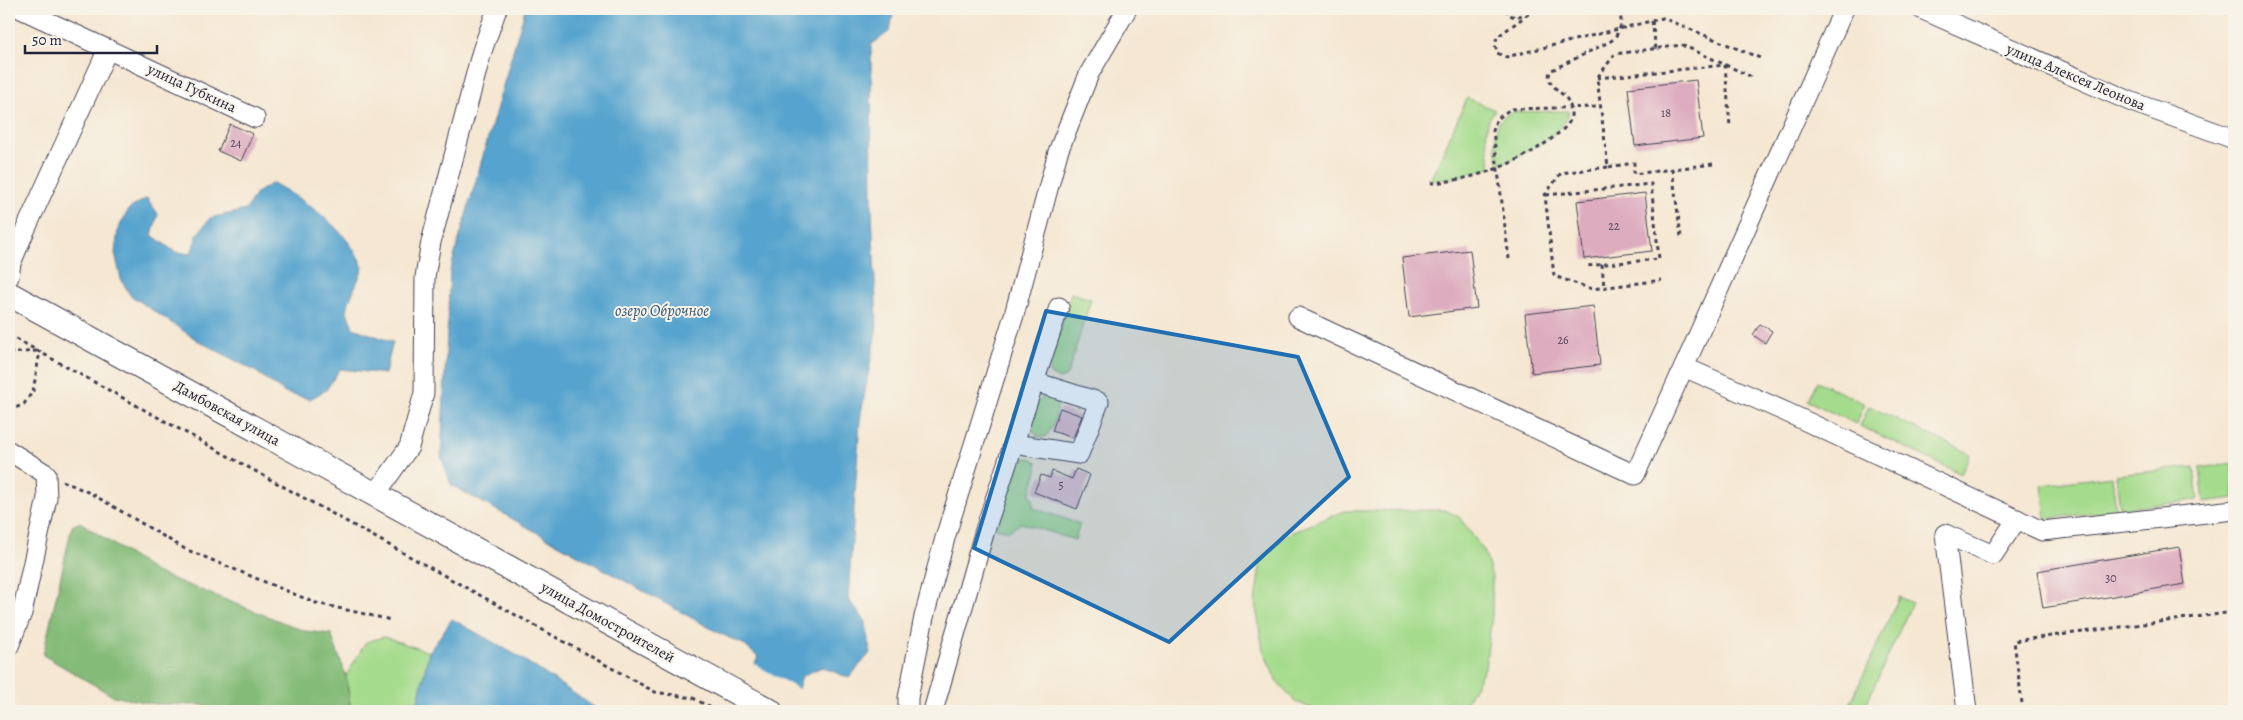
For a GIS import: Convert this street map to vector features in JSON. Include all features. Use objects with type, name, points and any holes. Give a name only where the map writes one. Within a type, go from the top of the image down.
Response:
[{"type":"main road","name":"Дамбовская улица","points":[[9,294],[446,533]]},
{"type":"main road","name":"улица Домостроителей","points":[[446,533],[770,711]]},
{"type":"street","name":"улица Губкина","points":[[21,9],[255,118]]},
{"type":"street","points":[[375,494],[408,447],[424,392],[425,277],[431,242],[482,51],[497,9]]},
{"type":"street","points":[[908,711],[908,698],[926,609],[948,529],[1014,314],[1058,152],[1089,74],[1127,9]]},
{"type":"street","points":[[1298,317],[1635,475],[1844,9]]},
{"type":"street","name":"улица Алексея Леонова","points":[[1920,9],[2132,102],[2234,139]]},
{"type":"street","points":[[9,277],[12,263],[23,235],[108,49]]},
{"type":"street","points":[[933,711],[985,530],[1059,307]]},
{"type":"street","points":[[1684,367],[1786,412],[2042,531],[2234,510]]},
{"type":"street","points":[[1014,444],[1079,454],[1098,402],[1035,382]]},
{"type":"street","points":[[9,646],[22,613],[47,498],[46,474],[10,459]]},
{"type":"street","points":[[1967,711],[1944,534],[1993,555],[2017,519]]},
{"type":"path","points":[[1506,9],[1509,15],[1516,17],[1547,9]]},
{"type":"path","points":[[1535,9],[1497,37],[1494,44],[1497,53],[1506,57],[1663,18],[1760,58]]},
{"type":"path","points":[[1431,184],[1475,176],[1516,161],[1564,129],[1572,118],[1571,107],[1568,98],[1552,86],[1549,77],[1550,71],[1611,41],[1618,35],[1620,13],[1617,9]]},
{"type":"path","points":[[1652,21],[1656,48]]},
{"type":"path","points":[[1608,167],[1597,78],[1614,54],[1682,45],[1752,77]]},
{"type":"path","points":[[1597,78],[1725,65]]},
{"type":"path","points":[[1725,65],[1730,127]]},
{"type":"path","points":[[1509,259],[1493,131],[1496,120],[1510,109],[1600,107]]},
{"type":"path","points":[[1662,280],[1592,289],[1554,276],[1545,195],[1561,173],[1634,163],[1634,174],[1714,164]]},
{"type":"path","points":[[1672,169],[1681,237]]},
{"type":"path","points":[[1545,195],[1651,184],[1659,259],[1586,266]]},
{"type":"path","points":[[1602,264],[1604,288]]},
{"type":"path","points":[[9,335],[655,692],[693,698],[717,711]]},
{"type":"path","points":[[9,353],[40,351]]},
{"type":"path","points":[[9,411],[24,404],[33,391],[40,351]]},
{"type":"path","points":[[46,474],[92,494],[185,550],[316,603],[391,620]]},
{"type":"path","points":[[2023,711],[2014,641],[2234,612]]},
{"type":"highlighted area","points":[[1046,311],[1298,357],[1349,477],[1169,642],[974,548]]},
{"type":"green space","points":[[1467,98],[1495,110],[1488,123],[1487,130],[1487,144],[1491,167],[1454,178],[1430,181]]},
{"type":"green space","points":[[1569,111],[1566,120],[1551,136],[1540,144],[1499,165],[1496,134],[1500,121],[1505,116],[1513,112]]},
{"type":"green space","points":[[1071,293],[1091,299],[1068,373],[1065,377],[1059,379],[1050,374],[1049,369]]},
{"type":"green space","points":[[1817,381],[1865,404],[1856,424],[1808,401]]},
{"type":"green space","points":[[1051,394],[1057,399],[1055,419],[1046,437],[1038,437],[1030,427],[1034,412],[1038,402]]},
{"type":"green space","points":[[1869,406],[1970,454],[1961,474],[1860,426]]},
{"type":"green space","points":[[1030,458],[1037,462],[1037,471],[1030,495],[1033,499],[1033,508],[1080,524],[1075,540],[1021,523],[1009,531],[996,528],[1019,466],[1024,459]]},
{"type":"green space","points":[[2234,463],[2234,498],[2204,502],[2200,468]]},
{"type":"green space","points":[[2194,467],[2198,500],[2120,509],[2116,475]]},
{"type":"green space","points":[[2112,476],[2116,510],[2046,519],[2042,485]]},
{"type":"green space","points":[[1445,510],[1459,517],[1484,551],[1492,577],[1492,616],[1485,668],[1461,711],[1319,711],[1296,702],[1276,680],[1263,650],[1255,602],[1261,559],[1288,534],[1344,511]]},
{"type":"green space","points":[[80,522],[155,572],[305,631],[331,634],[346,676],[351,711],[213,711],[203,705],[155,704],[113,696],[43,655],[72,526]]},
{"type":"green space","points":[[1899,597],[1912,603],[1863,711],[1847,711]]},
{"type":"green space","points":[[384,637],[429,652],[416,711],[351,711],[346,676],[366,642]]},
{"type":"water","name":"озеро Оброчное","points":[[525,9],[894,9],[890,31],[871,45],[872,210],[877,326],[860,420],[848,599],[866,622],[870,653],[849,678],[822,667],[802,676],[791,711],[733,711],[758,657],[743,644],[719,633],[451,485],[441,456],[450,271]]},
{"type":"water","points":[[273,183],[326,218],[348,241],[357,254],[363,268],[346,309],[353,328],[393,342],[385,374],[340,369],[326,390],[310,399],[285,393],[255,371],[197,340],[130,295],[121,279],[115,253],[118,229],[129,209],[147,198],[158,214],[152,235],[175,252],[191,254],[197,235],[210,218],[246,210],[256,193]]},
{"type":"water","points":[[452,619],[518,656],[600,711],[416,711],[429,652]]},
{"type":"pier","points":[[753,663],[800,690],[794,711],[730,711]]},
{"type":"building","points":[[1696,80],[1703,138],[1635,146],[1628,88]]},
{"type":"building","points":[[230,124],[253,134],[241,161],[218,151]]},
{"type":"building","points":[[1645,193],[1652,251],[1584,259],[1577,201]]},
{"type":"building","points":[[1470,250],[1477,308],[1409,317],[1402,258]]},
{"type":"building","points":[[1593,306],[1600,365],[1532,373],[1525,314]]},
{"type":"building","points":[[1760,324],[1772,331],[1765,343],[1753,335]]},
{"type":"building","points":[[1060,408],[1082,416],[1073,438],[1052,431]]},
{"type":"building","points":[[1076,469],[1090,475],[1077,509],[1034,492],[1041,475],[1050,478],[1052,471],[1072,479]]},
{"type":"building","points":[[2179,547],[2185,584],[2043,608],[2037,571]]}]
